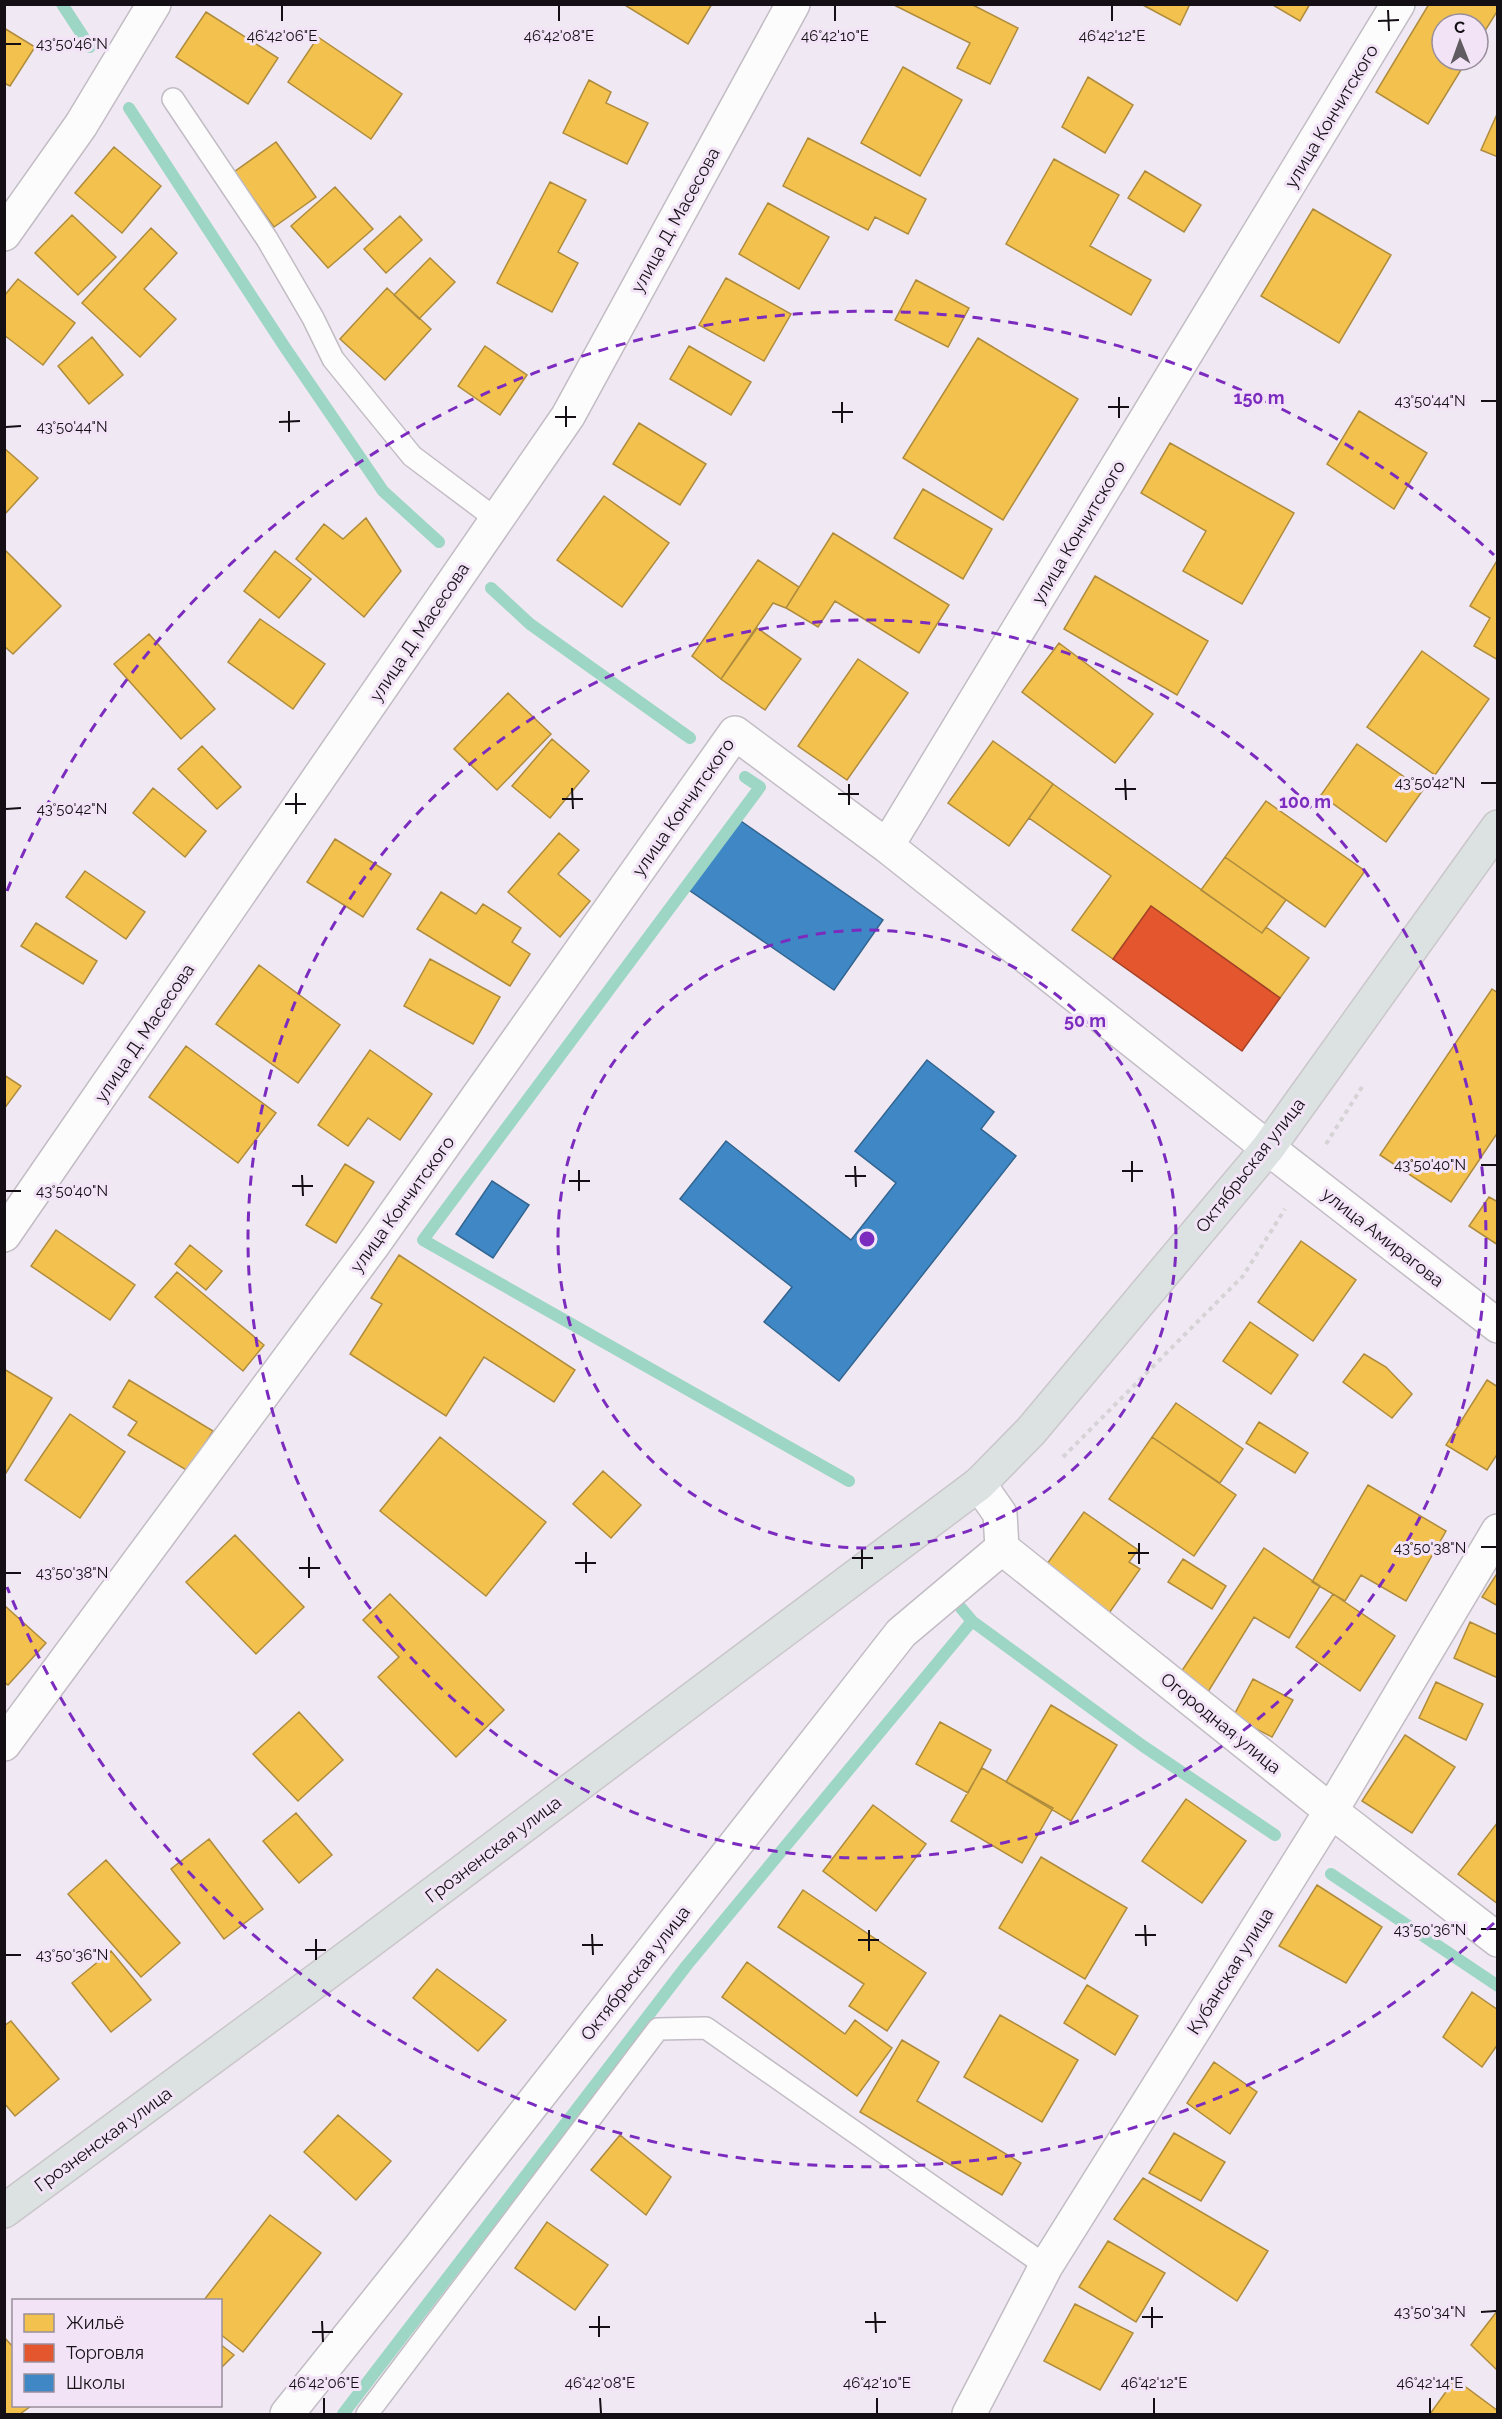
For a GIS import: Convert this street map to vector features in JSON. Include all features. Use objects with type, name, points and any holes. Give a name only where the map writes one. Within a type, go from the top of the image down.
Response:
[{"type":"main road","name":"Октябрьская улица","points":[[979,1484],[1031,1431],[1268,1148],[1497,827]]},
{"type":"main road","name":"Грозненская улица","points":[[4,2211],[379,1934],[979,1484]]},
{"type":"street","points":[[4,234],[81,125],[154,4]]},
{"type":"street","name":"улица Д. Масесова","points":[[4,1235],[568,416],[794,4]]},
{"type":"street","name":"улица Кончитского","points":[[4,1744],[373,1245],[735,733],[887,846],[1398,4]]},
{"type":"street","name":"улица Амирагова","points":[[887,846],[1497,1326]]},
{"type":"street","points":[[979,1484],[1000,1514],[1002,1548]]},
{"type":"street","name":"Кубанская улица","points":[[969,2415],[1046,2266],[1331,1810],[1497,1531]]},
{"type":"street","name":"Огородная улица","points":[[1002,1548],[1497,1940]]},
{"type":"street","name":"Октябрьская улица","points":[[287,2415],[901,1633],[1002,1548]]},
{"type":"lane","points":[[173,99],[267,240],[313,318],[333,359],[412,456],[496,519]]},
{"type":"lane","points":[[367,2415],[658,2029],[706,2028],[1046,2266]]},
{"type":"building: Жильё","points":[[623,4],[712,4],[688,44]]},
{"type":"building: Жильё","points":[[892,4],[971,4],[1018,28],[990,84],[957,68],[970,43]]},
{"type":"building: Жильё","points":[[1141,4],[1190,4],[1180,25]]},
{"type":"building: Жильё","points":[[1271,4],[1310,4],[1300,21]]},
{"type":"building: Жильё","points":[[1429,4],[1498,4],[1498,10],[1490,23],[1490,12],[1430,12],[1430,72],[1460,72],[1428,124],[1376,92]]},
{"type":"building: Жильё","points":[[206,12],[278,58],[248,104],[176,57]]},
{"type":"building: Жильё","points":[[4,28],[35,47],[10,86],[4,83]]},
{"type":"building: Жильё","points":[[318,37],[402,94],[371,139],[288,82]]},
{"type":"building: Жильё","points":[[903,67],[962,100],[920,176],[861,143]]},
{"type":"building: Жильё","points":[[1088,77],[1133,105],[1105,153],[1062,127]]},
{"type":"building: Жильё","points":[[589,80],[611,92],[606,103],[648,123],[627,164],[563,133]]},
{"type":"building: Жильё","points":[[1498,112],[1498,157],[1481,150]]},
{"type":"building: Жильё","points":[[808,138],[926,199],[908,234],[875,217],[868,230],[783,186]]},
{"type":"building: Жильё","points":[[276,142],[316,197],[274,227],[234,172]]},
{"type":"building: Жильё","points":[[114,147],[161,186],[122,233],[75,193]]},
{"type":"building: Жильё","points":[[1054,159],[1119,195],[1090,246],[1151,280],[1131,315],[1006,244]]},
{"type":"building: Жильё","points":[[1145,171],[1201,205],[1184,232],[1128,198]]},
{"type":"building: Жильё","points":[[550,182],[586,200],[558,252],[578,263],[552,312],[497,283]]},
{"type":"building: Жильё","points":[[335,187],[373,229],[328,268],[291,226]]},
{"type":"building: Жильё","points":[[768,203],[829,237],[799,289],[739,254]]},
{"type":"building: Жильё","points":[[1313,209],[1391,255],[1339,343],[1261,296]]},
{"type":"building: Жильё","points":[[72,215],[116,257],[78,295],[35,253]]},
{"type":"building: Жильё","points":[[400,216],[422,240],[386,273],[364,249]]},
{"type":"building: Жильё","points":[[151,228],[177,253],[144,289],[176,319],[140,357],[82,303]]},
{"type":"building: Жильё","points":[[430,258],[455,282],[419,319],[394,295]]},
{"type":"building: Жильё","points":[[726,278],[791,314],[764,361],[699,325]]},
{"type":"building: Жильё","points":[[18,279],[75,323],[43,365],[4,335],[4,296]]},
{"type":"building: Жильё","points":[[916,280],[969,308],[948,347],[895,320]]},
{"type":"building: Жильё","points":[[387,288],[431,329],[385,380],[340,339]]},
{"type":"building: Жильё","points":[[92,337],[123,375],[89,404],[58,366]]},
{"type":"building: Жильё","points":[[978,338],[1078,399],[1003,520],[903,458]]},
{"type":"building: Жильё","points":[[485,346],[527,375],[500,415],[458,386]]},
{"type":"building: Жильё","points":[[689,346],[751,382],[731,415],[670,379]]},
{"type":"building: Жильё","points":[[1359,411],[1427,453],[1394,509],[1327,464]]},
{"type":"building: Жильё","points":[[639,423],[706,464],[680,505],[613,464]]},
{"type":"building: Жильё","points":[[1170,443],[1294,513],[1242,604],[1183,571],[1206,531],[1141,493]]},
{"type":"building: Жильё","points":[[4,448],[38,478],[4,515]]},
{"type":"building: Жильё","points":[[923,489],[992,529],[963,579],[894,538]]},
{"type":"building: Жильё","points":[[604,496],[669,543],[622,607],[557,560]]},
{"type":"building: Жильё","points":[[366,518],[401,571],[364,617],[296,559],[324,524],[343,539]]},
{"type":"building: Жильё","points":[[833,533],[949,605],[919,653],[835,601],[818,627],[786,608]]},
{"type":"building: Жильё","points":[[4,549],[61,606],[13,654],[4,646]]},
{"type":"building: Жильё","points":[[275,551],[311,579],[279,618],[244,591]]},
{"type":"building: Жильё","points":[[1498,559],[1498,660],[1474,646],[1490,618],[1470,606]]},
{"type":"building: Жильё","points":[[758,560],[799,587],[786,608],[773,603],[721,679],[692,656]]},
{"type":"building: Жильё","points":[[1095,576],[1208,641],[1177,695],[1064,629]]},
{"type":"building: Жильё","points":[[260,619],[325,664],[293,709],[228,662]]},
{"type":"building: Жильё","points":[[757,628],[801,659],[765,710],[721,679]]},
{"type":"building: Жильё","points":[[149,634],[215,709],[181,739],[114,664]]},
{"type":"building: Жильё","points":[[1059,643],[1153,714],[1115,763],[1022,692]]},
{"type":"building: Жильё","points":[[1422,651],[1489,699],[1435,775],[1367,727]]},
{"type":"building: Жильё","points":[[858,659],[908,693],[847,780],[798,746]]},
{"type":"building: Жильё","points":[[508,693],[551,734],[497,790],[454,749]]},
{"type":"building: Жильё","points":[[552,739],[589,771],[550,818],[512,786]]},
{"type":"building: Жильё","points":[[993,741],[1053,784],[1009,846],[948,803]]},
{"type":"building: Жильё","points":[[1357,744],[1423,790],[1386,842],[1321,795]]},
{"type":"building: Жильё","points":[[202,746],[241,787],[217,809],[178,769]]},
{"type":"building: Жильё","points":[[1053,784],[1262,933],[1266,927],[1309,958],[1280,998],[1151,906],[1113,959],[1072,930],[1111,876],[1029,818]]},
{"type":"building: Жильё","points":[[153,788],[206,831],[185,857],[133,813]]},
{"type":"building: Жильё","points":[[1266,801],[1365,871],[1325,927],[1225,857]]},
{"type":"building: Жильё","points":[[559,833],[579,850],[558,874],[590,901],[560,937],[508,892]]},
{"type":"building: Жильё","points":[[335,839],[391,874],[363,917],[307,882]]},
{"type":"building: Жильё","points":[[1225,857],[1286,900],[1262,933],[1201,890]]},
{"type":"building: Жильё","points":[[85,871],[145,912],[126,939],[66,897]]},
{"type":"building: Жильё","points":[[441,892],[476,914],[483,904],[521,928],[512,942],[530,954],[510,986],[417,929]]},
{"type":"building: Жильё","points":[[36,923],[97,961],[83,984],[21,946]]},
{"type":"building: Жильё","points":[[430,959],[500,997],[473,1044],[404,1006]]},
{"type":"building: Жильё","points":[[259,965],[340,1025],[298,1083],[216,1024]]},
{"type":"building: Жильё","points":[[1492,989],[1498,993],[1498,1132],[1451,1202],[1380,1155]]},
{"type":"building: Жильё","points":[[186,1046],[276,1113],[238,1163],[149,1097]]},
{"type":"building: Жильё","points":[[370,1050],[432,1094],[400,1140],[368,1118],[348,1146],[318,1125]]},
{"type":"building: Жильё","points":[[4,1075],[21,1086],[4,1109]]},
{"type":"building: Жильё","points":[[345,1164],[374,1182],[336,1243],[306,1225]]},
{"type":"building: Жильё","points":[[1489,1197],[1498,1202],[1498,1245],[1469,1226]]},
{"type":"building: Жильё","points":[[56,1230],[135,1285],[110,1320],[31,1266]]},
{"type":"building: Жильё","points":[[1301,1241],[1356,1280],[1313,1341],[1258,1302]]},
{"type":"building: Жильё","points":[[190,1245],[222,1271],[206,1290],[175,1264]]},
{"type":"building: Жильё","points":[[399,1255],[575,1370],[554,1402],[484,1357],[446,1416],[350,1354],[382,1304],[371,1298]]},
{"type":"building: Жильё","points":[[177,1272],[264,1345],[243,1371],[155,1297]]},
{"type":"building: Жильё","points":[[1250,1322],[1298,1355],[1271,1394],[1223,1361]]},
{"type":"building: Жильё","points":[[1364,1354],[1386,1367],[1412,1394],[1392,1418],[1343,1382]]},
{"type":"building: Жильё","points":[[4,1369],[52,1398],[6,1473],[4,1472]]},
{"type":"building: Жильё","points":[[129,1380],[213,1431],[188,1471],[128,1435],[137,1422],[113,1407]]},
{"type":"building: Жильё","points":[[1487,1380],[1498,1387],[1498,1453],[1487,1470],[1446,1445]]},
{"type":"building: Жильё","points":[[1176,1403],[1243,1449],[1220,1483],[1152,1437]]},
{"type":"building: Жильё","points":[[70,1414],[125,1452],[80,1518],[25,1480]]},
{"type":"building: Жильё","points":[[1259,1422],[1308,1453],[1295,1473],[1246,1443]]},
{"type":"building: Жильё","points":[[440,1437],[546,1522],[486,1596],[380,1511]]},
{"type":"building: Жильё","points":[[1152,1437],[1236,1495],[1194,1556],[1109,1499]]},
{"type":"building: Жильё","points":[[603,1471],[641,1505],[611,1538],[573,1504]]},
{"type":"building: Жильё","points":[[1368,1485],[1446,1531],[1406,1601],[1361,1575],[1345,1601],[1312,1582]]},
{"type":"building: Жильё","points":[[1084,1512],[1138,1550],[1129,1562],[1140,1569],[1107,1616],[1042,1571]]},
{"type":"building: Жильё","points":[[235,1535],[304,1607],[256,1654],[186,1582]]},
{"type":"building: Жильё","points":[[1264,1548],[1320,1586],[1289,1638],[1254,1617],[1208,1692],[1179,1675]]},
{"type":"building: Жильё","points":[[1183,1559],[1226,1586],[1212,1609],[1168,1582]]},
{"type":"building: Жильё","points":[[1498,1572],[1498,1606],[1482,1597]]},
{"type":"building: Жильё","points":[[390,1594],[504,1710],[456,1757],[378,1677],[399,1657],[363,1620]]},
{"type":"building: Жильё","points":[[1333,1594],[1395,1636],[1360,1691],[1296,1647]]},
{"type":"building: Жильё","points":[[4,1605],[46,1643],[8,1685],[4,1682]]},
{"type":"building: Жильё","points":[[1470,1622],[1498,1635],[1498,1678],[1454,1658]]},
{"type":"building: Жильё","points":[[1253,1679],[1293,1700],[1272,1737],[1233,1717]]},
{"type":"building: Жильё","points":[[1436,1682],[1483,1704],[1466,1740],[1419,1718]]},
{"type":"building: Жильё","points":[[1051,1705],[1117,1745],[1071,1821],[1006,1782]]},
{"type":"building: Жильё","points":[[299,1712],[343,1760],[298,1801],[253,1754]]},
{"type":"building: Жильё","points":[[940,1722],[991,1750],[968,1793],[916,1764]]},
{"type":"building: Жильё","points":[[1405,1735],[1455,1767],[1412,1833],[1362,1801]]},
{"type":"building: Жильё","points":[[982,1768],[1053,1808],[1022,1863],[951,1821]]},
{"type":"building: Жильё","points":[[1186,1799],[1246,1841],[1202,1903],[1142,1861]]},
{"type":"building: Жильё","points":[[873,1805],[926,1844],[876,1911],[823,1871]]},
{"type":"building: Жильё","points":[[296,1813],[332,1855],[299,1883],[263,1841]]},
{"type":"building: Жильё","points":[[1498,1822],[1498,1904],[1458,1874]]},
{"type":"building: Жильё","points":[[209,1839],[263,1909],[224,1939],[171,1869]]},
{"type":"building: Жильё","points":[[1041,1857],[1127,1908],[1085,1979],[999,1928]]},
{"type":"building: Жильё","points":[[106,1860],[180,1943],[141,1977],[68,1894]]},
{"type":"building: Жильё","points":[[1317,1885],[1382,1927],[1346,1983],[1279,1946]]},
{"type":"building: Жильё","points":[[803,1890],[926,1973],[887,2031],[849,2006],[864,1984],[778,1927]]},
{"type":"building: Жильё","points":[[111,1951],[151,2000],[111,2032],[72,1983]]},
{"type":"building: Жильё","points":[[747,1962],[845,2034],[855,2020],[892,2048],[857,2096],[722,1997]]},
{"type":"building: Жильё","points":[[437,1969],[506,2020],[478,2051],[413,1998]]},
{"type":"building: Жильё","points":[[1087,1985],[1138,2016],[1115,2055],[1064,2023]]},
{"type":"building: Жильё","points":[[1472,1992],[1498,2010],[1498,2044],[1482,2067],[1443,2037]]},
{"type":"building: Жильё","points":[[1000,2015],[1078,2060],[1042,2122],[964,2077]]},
{"type":"building: Жильё","points":[[11,2021],[59,2079],[15,2116],[4,2103],[4,2026]]},
{"type":"building: Жильё","points":[[902,2040],[939,2062],[917,2101],[1021,2163],[1002,2195],[860,2112]]},
{"type":"building: Жильё","points":[[1214,2062],[1257,2092],[1230,2134],[1187,2103]]},
{"type":"building: Жильё","points":[[338,2115],[391,2161],[356,2200],[304,2152]]},
{"type":"building: Жильё","points":[[1174,2133],[1225,2162],[1201,2201],[1149,2173]]},
{"type":"building: Жильё","points":[[620,2135],[671,2177],[646,2215],[591,2170]]},
{"type":"building: Жильё","points":[[1143,2178],[1268,2251],[1237,2301],[1114,2219]]},
{"type":"building: Жильё","points":[[270,2215],[321,2253],[243,2352],[222,2336],[222,2299],[205,2299]]},
{"type":"building: Жильё","points":[[547,2222],[608,2265],[575,2310],[515,2268]]},
{"type":"building: Жильё","points":[[1108,2241],[1165,2273],[1136,2322],[1079,2287]]},
{"type":"building: Жильё","points":[[1075,2304],[1133,2333],[1100,2390],[1044,2361]]},
{"type":"building: Жильё","points":[[1498,2310],[1498,2371],[1471,2345]]},
{"type":"building: Жильё","points":[[4,2337],[12,2346],[12,2407],[30,2407],[20,2414],[4,2414]]},
{"type":"building: Жильё","points":[[222,2346],[234,2355],[222,2367]]},
{"type":"building: Жильё","points":[[1455,2379],[1498,2411],[1498,2414],[1430,2414]]},
{"type":"building: Торговля","points":[[1151,906],[1280,998],[1242,1051],[1113,959]]},
{"type":"building: Школы","points":[[738,819],[883,920],[834,990],[689,890]]},
{"type":"building: Школы","points":[[927,1060],[994,1112],[981,1129],[1016,1156],[839,1381],[764,1322],[792,1287],[680,1199],[726,1141],[851,1240],[896,1183],[855,1151]]},
{"type":"building: Школы","points":[[492,1181],[529,1205],[493,1258],[456,1234]]},
{"type":"waterway","points":[[62,4],[90,47]]},
{"type":"waterway","points":[[129,108],[284,346],[383,491],[439,542]]},
{"type":"waterway","points":[[491,588],[530,624],[690,738]]},
{"type":"waterway","points":[[745,777],[760,787],[423,1240],[849,1481]]},
{"type":"waterway","points":[[961,1608],[972,1621],[1143,1746],[1275,1835]]},
{"type":"waterway","points":[[343,2414],[687,1965],[972,1621]]},
{"type":"waterway","points":[[1331,1874],[1498,1986]]}]
